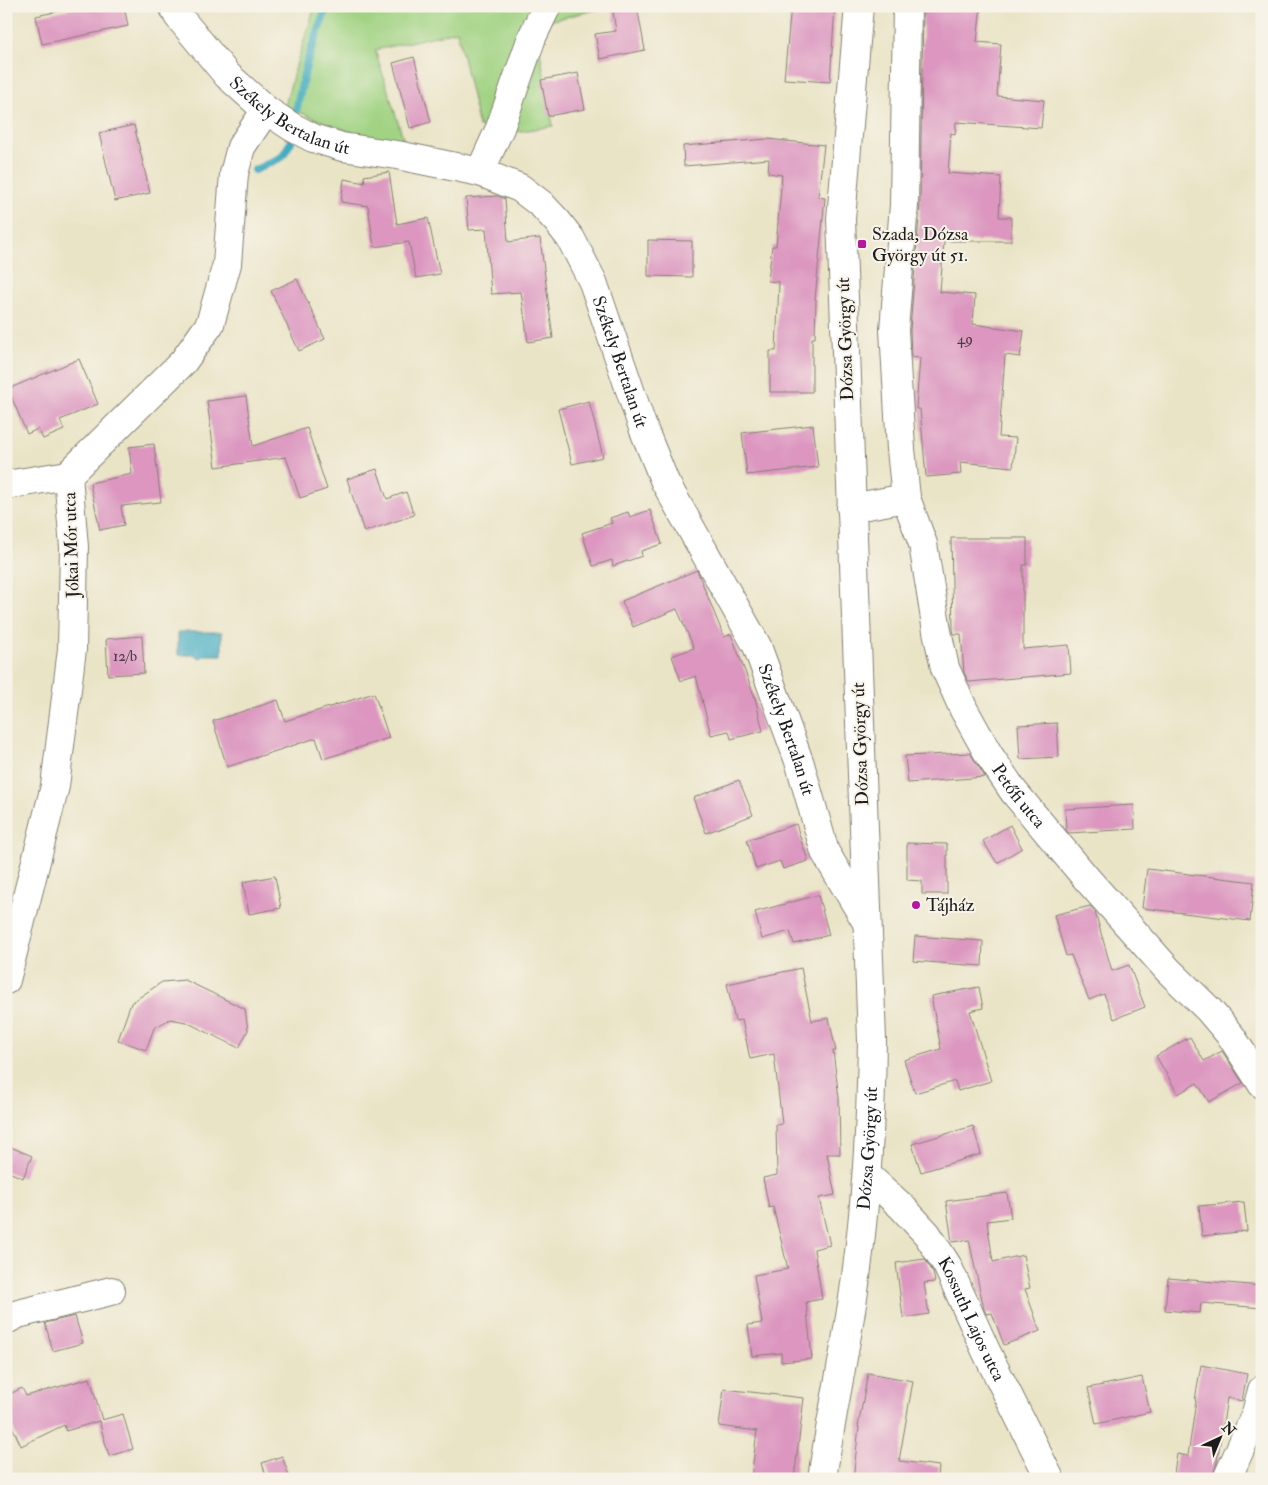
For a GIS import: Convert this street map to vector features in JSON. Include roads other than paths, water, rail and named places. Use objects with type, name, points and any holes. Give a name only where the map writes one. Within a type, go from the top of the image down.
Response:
[{"type":"street","name":"Székely Bertalan út","points":[[172,6],[178,16],[227,74],[266,110],[313,138],[342,147],[396,155],[480,172],[520,188],[541,204],[571,239],[593,282],[642,428],[665,482],[757,646],[800,764],[825,852],[866,921]]},
{"type":"street","points":[[480,172],[500,128],[532,37],[547,6]]},
{"type":"street","name":"Dózsa György út","points":[[822,1479],[854,1291],[868,1176],[871,1110],[872,1040],[866,921],[841,219],[859,6]]},
{"type":"street","points":[[851,508],[906,498],[900,449],[894,330],[904,205],[907,6]]},
{"type":"street","name":"Jókai Mór utca","points":[[6,980],[55,786],[72,649],[74,547],[68,475],[183,362],[210,324],[227,264],[234,174],[241,147],[266,110]]},
{"type":"street","points":[[6,485],[68,475]]},
{"type":"street","name":"Petőfi utca","points":[[906,498],[923,544],[945,668],[964,710],[989,755],[1014,792],[1087,879],[1168,970],[1231,1036],[1262,1084]]},
{"type":"street","name":"Kossuth Lajos utca","points":[[868,1176],[902,1207],[927,1234],[948,1265],[986,1351],[1050,1479]]},
{"type":"street","points":[[6,1320],[18,1314],[111,1291]]},
{"type":"street","points":[[1227,1479],[1256,1413],[1262,1390]]},
{"type":"water","points":[[178,632],[222,632],[222,655],[206,655],[200,658],[194,655],[178,655]]},
{"type":"waterway","points":[[296,111],[307,62],[327,6]]},
{"type":"waterway","points":[[255,170],[282,157],[291,142]]},
{"type":"place","name":"Szada, Dózsa György út 51.","points":[[862,244]]},
{"type":"place","name":"Tájház","points":[[916,905]]}]
